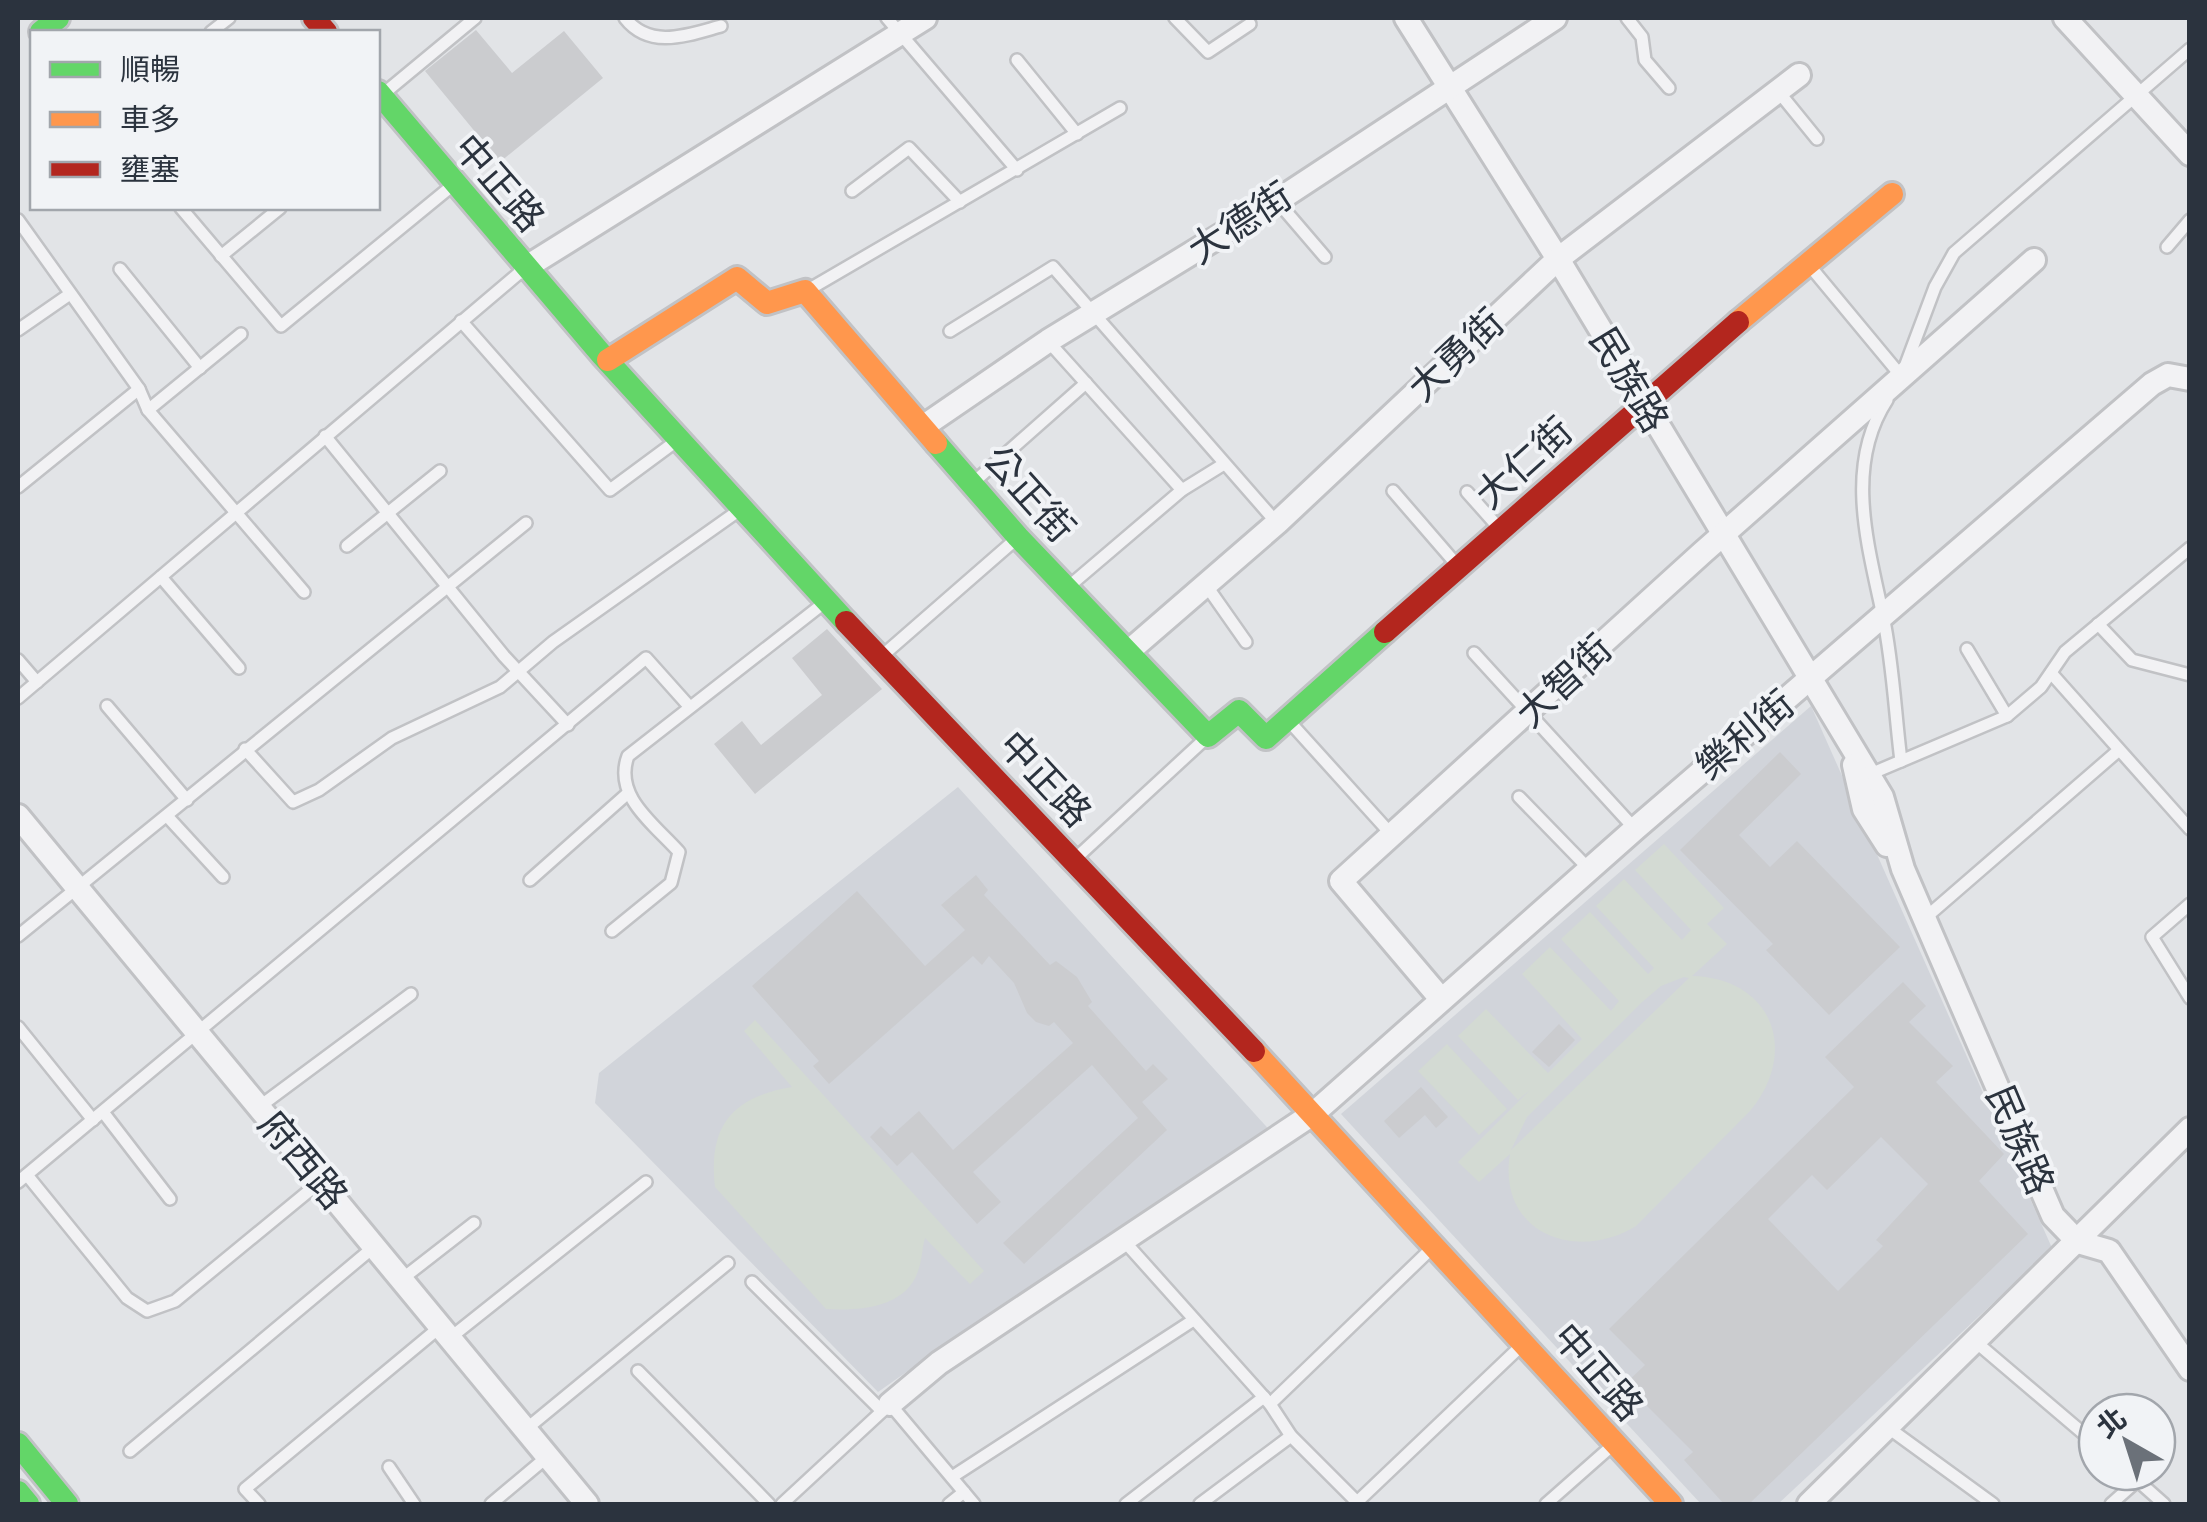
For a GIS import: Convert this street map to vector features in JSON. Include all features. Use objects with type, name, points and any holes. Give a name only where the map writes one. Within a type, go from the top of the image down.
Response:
[{"type":"street","points":[[525,268],[894,25],[925,18]]},
{"type":"street","name":"民族路","points":[[1406,18],[1558,259],[1882,797],[1902,869],[2053,1216],[2078,1242],[2110,1251],[2190,1369]]},
{"type":"street","name":"大德街","points":[[924,426],[1048,340],[1094,316],[1277,201],[1449,84],[1555,18]]},
{"type":"street","points":[[2064,18],[2190,154]]},
{"type":"street","name":"大勇街","points":[[1128,652],[1277,523],[1558,259],[1799,75]]},
{"type":"street","name":"中正路","points":[[385,106],[525,268],[827,600],[1437,1244],[1672,1504]]},
{"type":"street","name":"大仁街","points":[[1288,720],[1642,403],[1892,194]]},
{"type":"street","name":"大智街","points":[[1441,999],[1341,881],[1529,714],[1722,534],[2034,260]]},
{"type":"street","points":[[608,360],[737,278],[756,301],[769,304],[780,304],[806,291]]},
{"type":"street","name":"公正街","points":[[806,291],[1018,537],[1208,736]]},
{"type":"street","name":"樂利街","points":[[886,1408],[939,1363],[1314,1113],[1635,829],[2152,384],[2168,375],[2187,378]]},
{"type":"street","points":[[1208,736],[1239,712],[1266,738],[1288,720]]},
{"type":"street","name":"民族路","points":[[1849,745],[1864,809],[1902,869]]},
{"type":"street","name":"府西路","points":[[18,816],[586,1504]]},
{"type":"street","points":[[1809,1504],[1890,1429],[2190,1129]]},
{"type":"street","points":[[18,1444],[67,1504]]},
{"type":"street","points":[[18,1492],[28,1504]]},
{"type":"lane","points":[[385,106],[475,18]]},
{"type":"lane","points":[[625,18],[632,27],[670,40],[721,26]]},
{"type":"lane","points":[[1175,18],[1208,52],[1250,24]]},
{"type":"lane","points":[[1627,18],[1642,37],[1644,60],[1669,88]]},
{"type":"lane","points":[[894,25],[1018,170]]},
{"type":"lane","points":[[1901,761],[1884,617],[1868,562],[1862,482],[1873,422],[1902,377],[1935,287],[1954,253],[2190,49]]},
{"type":"lane","points":[[1017,60],[1077,134]]},
{"type":"lane","points":[[1778,91],[1817,140]]},
{"type":"lane","points":[[806,291],[1120,108]]},
{"type":"lane","points":[[852,191],[909,148],[960,202]]},
{"type":"lane","points":[[183,210],[281,326],[453,186]]},
{"type":"lane","points":[[1277,201],[1325,257]]},
{"type":"lane","points":[[222,256],[278,210]]},
{"type":"lane","points":[[18,220],[139,389],[148,410],[304,592]]},
{"type":"lane","points":[[2167,248],[2190,220]]},
{"type":"lane","points":[[1808,264],[1902,377]]},
{"type":"lane","points":[[950,331],[1053,267],[1277,523]]},
{"type":"lane","points":[[18,698],[525,268]]},
{"type":"lane","points":[[120,269],[200,368]]},
{"type":"lane","points":[[18,330],[70,294]]},
{"type":"lane","points":[[462,321],[610,490],[679,439]]},
{"type":"lane","points":[[148,410],[241,334]]},
{"type":"lane","points":[[1048,340],[1182,490]]},
{"type":"lane","points":[[972,484],[1086,383]]},
{"type":"lane","points":[[18,486],[139,389]]},
{"type":"lane","points":[[326,436],[448,588],[568,725]]},
{"type":"lane","points":[[1067,588],[1182,490],[1224,464]]},
{"type":"lane","points":[[347,546],[440,471]]},
{"type":"lane","points":[[1393,491],[1460,568]]},
{"type":"lane","points":[[1467,492],[1502,531]]},
{"type":"lane","points":[[244,749],[292,802],[319,790],[392,738],[455,711],[519,670],[743,508]]},
{"type":"lane","points":[[18,936],[526,522]]},
{"type":"lane","points":[[882,656],[1018,537]]},
{"type":"lane","points":[[1868,775],[2007,716],[2042,688],[2065,652],[2190,548]]},
{"type":"lane","points":[[161,577],[239,668]]},
{"type":"lane","points":[[1206,584],[1246,642]]},
{"type":"lane","points":[[612,931],[671,883],[679,852],[627,794],[622,772],[628,756],[688,705],[827,600]]},
{"type":"lane","points":[[2098,624],[2132,660],[2190,675]]},
{"type":"lane","points":[[1967,649],[2007,716]]},
{"type":"lane","points":[[1474,654],[1635,829]]},
{"type":"lane","points":[[322,1181],[175,1301],[146,1311],[127,1298],[22,1178],[646,658],[688,705]]},
{"type":"lane","points":[[18,660],[37,682]]},
{"type":"lane","points":[[2051,673],[2190,829]]},
{"type":"lane","points":[[107,706],[188,800]]},
{"type":"lane","points":[[1288,720],[1391,834]]},
{"type":"lane","points":[[1074,860],[1208,736]]},
{"type":"lane","points":[[1924,919],[2119,750]]},
{"type":"lane","points":[[530,880],[627,794]]},
{"type":"lane","points":[[1520,797],[1590,869]]},
{"type":"lane","points":[[167,816],[222,877]]},
{"type":"lane","points":[[2190,904],[2152,937],[2190,998]]},
{"type":"lane","points":[[259,1107],[411,994]]},
{"type":"lane","points":[[18,1027],[170,1199]]},
{"type":"lane","points":[[260,1504],[245,1488],[646,1182]]},
{"type":"lane","points":[[402,1279],[474,1223]]},
{"type":"lane","points":[[1125,1242],[1267,1400],[1291,1436],[1357,1504],[1526,1342]]},
{"type":"lane","points":[[1126,1504],[1267,1400],[1437,1244]]},
{"type":"lane","points":[[130,1451],[375,1246]]},
{"type":"lane","points":[[526,1430],[728,1263]]},
{"type":"lane","points":[[752,1282],[886,1408],[974,1504]]},
{"type":"lane","points":[[952,1476],[1192,1321]]},
{"type":"lane","points":[[1976,1343],[2077,1428]]},
{"type":"lane","points":[[638,1371],[770,1504]]},
{"type":"lane","points":[[782,1504],[886,1408]]},
{"type":"lane","points":[[1890,1429],[1993,1504]]},
{"type":"lane","points":[[1200,1504],[1291,1436]]},
{"type":"lane","points":[[1546,1504],[1614,1444]]},
{"type":"lane","points":[[490,1504],[546,1457]]},
{"type":"lane","points":[[389,1467],[414,1504]]},
{"type":"lane","points":[[949,1504],[964,1492]]},
{"type":"shaded area","points":[[1811,706],[2052,1248],[1778,1504],[1701,1504],[1341,1114]]},
{"type":"shaded area","points":[[958,787],[1274,1135],[990,1313],[878,1392],[595,1103],[599,1073]]},
{"type":"shaded area","points":[[1664,844],[1724,908],[1707,924],[1727,944],[1692,976],[1720,980],[1742,989],[1759,1004],[1770,1022],[1775,1042],[1773,1065],[1765,1088],[1750,1111],[1636,1226],[1613,1237],[1566,1240],[1546,1234],[1528,1221],[1516,1204],[1509,1181],[1510,1154],[1479,1182],[1458,1162],[1530,1090],[1518,1100],[1458,1036],[1486,1009],[1548,1073],[1582,1039],[1522,974],[1550,947],[1611,1011],[1619,1001],[1561,939],[1590,912],[1648,974],[1654,968],[1596,906],[1624,879],[1682,940],[1691,930],[1635,870]],"holes":[[[1689,978],[1511,1150],[1527,1117],[1641,1003],[1661,986]]]},
{"type":"shaded area","points":[[755,1020],[984,1271],[970,1284],[925,1238],[918,1271],[903,1293],[866,1308],[826,1309],[715,1187],[716,1147],[728,1118],[754,1098],[792,1087],[744,1031]]},
{"type":"shaded area","points":[[1447,1044],[1507,1109],[1479,1135],[1418,1071]]},
{"type":"building","points":[[476,30],[512,73],[564,31],[603,78],[500,162],[425,71]]},
{"type":"building","points":[[827,629],[882,689],[755,794],[714,744],[742,721],[761,745],[822,695],[792,658]]},
{"type":"building","points":[[1780,752],[1801,774],[1739,835],[1770,867],[1797,841],[1900,947],[1829,1015],[1766,950],[1773,944],[1680,850]]},
{"type":"building","points":[[976,875],[988,890],[984,895],[1050,965],[1056,961],[1077,977],[1092,1002],[1088,1006],[1146,1071],[1153,1064],[1168,1079],[1142,1102],[1167,1130],[1024,1264],[1003,1243],[1138,1118],[1092,1065],[973,1172],[1001,1202],[977,1224],[912,1152],[897,1166],[870,1137],[881,1126],[891,1136],[919,1111],[953,1150],[1073,1043],[1054,1022],[1049,1026],[1036,1022],[1027,1013],[1014,983],[989,956],[982,965],[973,956],[829,1084],[813,1066],[819,1061],[752,986],[857,891],[925,966],[965,930],[941,905]]},
{"type":"building","points":[[1903,982],[1926,1006],[1909,1022],[1953,1066],[1936,1082],[2004,1154],[1979,1181],[2028,1234],[1749,1504],[1724,1504],[1684,1460],[1693,1452],[1625,1384],[1645,1365],[1609,1329],[1854,1087],[1825,1057]],"holes":[[[1881,1137],[1928,1184],[1876,1240],[1883,1246],[1838,1291],[1768,1219],[1812,1175],[1827,1190]]]},
{"type":"building","points":[[1559,1024],[1575,1040],[1549,1067],[1532,1052]]},
{"type":"building","points":[[1421,1087],[1448,1117],[1436,1128],[1425,1115],[1399,1138],[1384,1121]]},
{"type":"traffic: fast","points":[[43,30],[58,18]]},
{"type":"traffic: fast","points":[[380,94],[602,355],[846,622]]},
{"type":"traffic: fast","points":[[936,443],[1018,537],[1208,736],[1239,711],[1266,738],[1385,632]]},
{"type":"traffic: fast","points":[[18,1444],[67,1504]]},
{"type":"traffic: fast","points":[[18,1492],[28,1504]]},
{"type":"traffic: slow","points":[[1738,322],[1892,194]]},
{"type":"traffic: slow","points":[[608,360],[737,278],[767,303],[805,291],[936,443]]},
{"type":"traffic: slow","points":[[1254,1051],[1671,1504]]},
{"type":"traffic: jam","points":[[314,18],[324,30]]},
{"type":"traffic: jam","points":[[1385,632],[1738,322]]},
{"type":"traffic: jam","points":[[846,622],[1254,1051]]}]
